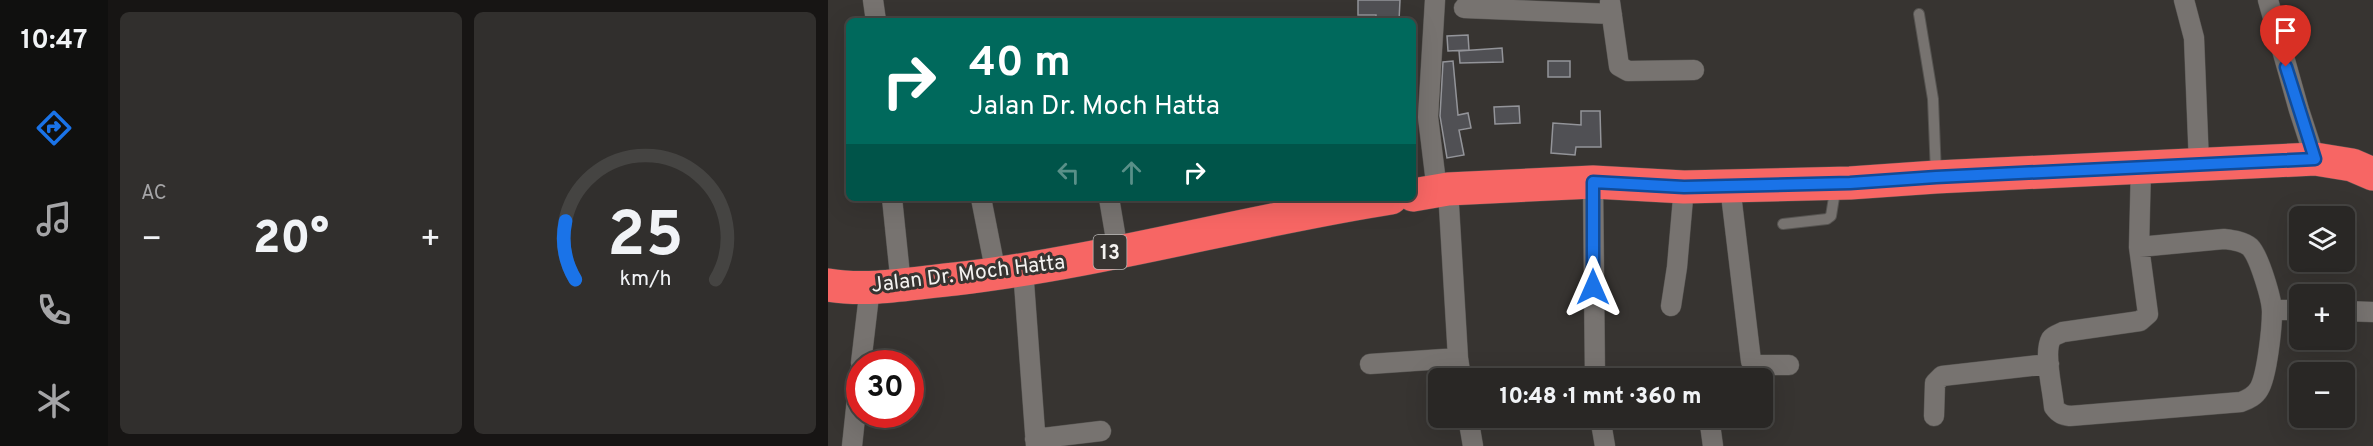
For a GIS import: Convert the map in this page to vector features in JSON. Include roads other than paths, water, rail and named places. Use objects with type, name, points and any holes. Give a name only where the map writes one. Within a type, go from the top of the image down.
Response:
[{"type":"highway","points":[[1432,192],[1593,182],[1684,187],[1836,184],[2141,166],[2315,159],[2352,165],[2373,174]]},
{"type":"highway","name":"Jalan Dr. Moch Hatta","points":[[828,285],[885,286],[1009,272],[1375,201]]},
{"type":"street","points":[[873,0],[876,18]]},
{"type":"street","points":[[1434,0],[1428,117],[1432,192],[1460,368]]},
{"type":"street","points":[[2184,0],[2194,38],[2199,164]]},
{"type":"street","points":[[2268,0],[2289,78],[2315,159]]},
{"type":"street","points":[[1464,8],[1611,7],[1619,66],[1622,69],[1628,71],[1694,70]]},
{"type":"street","points":[[2139,247],[2224,239],[2239,241],[2249,247],[2258,260],[2272,310],[2265,375],[2260,388],[2253,397],[2241,402],[2070,416],[2061,415],[2054,407],[2049,364],[2050,342],[2053,336],[2063,332],[2140,321],[2148,314],[2139,247],[2141,166]]},
{"type":"street","points":[[1593,182],[1595,368]]},
{"type":"street","points":[[1730,186],[1751,361],[1754,365],[1789,365]]},
{"type":"street","points":[[1671,306],[1684,187]]},
{"type":"street","points":[[865,350],[885,286],[892,201]]},
{"type":"street","points":[[982,201],[1009,272],[1035,442],[1101,431]]},
{"type":"street","points":[[1110,201],[1118,250]]},
{"type":"street","points":[[2272,310],[2289,310]]},
{"type":"street","points":[[2355,311],[2373,312]]},
{"type":"street","points":[[1370,364],[1458,358]]},
{"type":"street","points":[[1934,416],[1935,383],[1942,376],[2049,364]]},
{"type":"street","points":[[852,446],[854,428]]},
{"type":"street","points":[[1470,428],[1473,446]]},
{"type":"street","points":[[1602,428],[1605,446]]},
{"type":"street","points":[[1711,428],[1713,446]]},
{"type":"lane","points":[[1919,14],[1933,99],[1936,177]]},
{"type":"lane","points":[[1783,224],[1827,219],[1831,216],[1836,184]]}]
